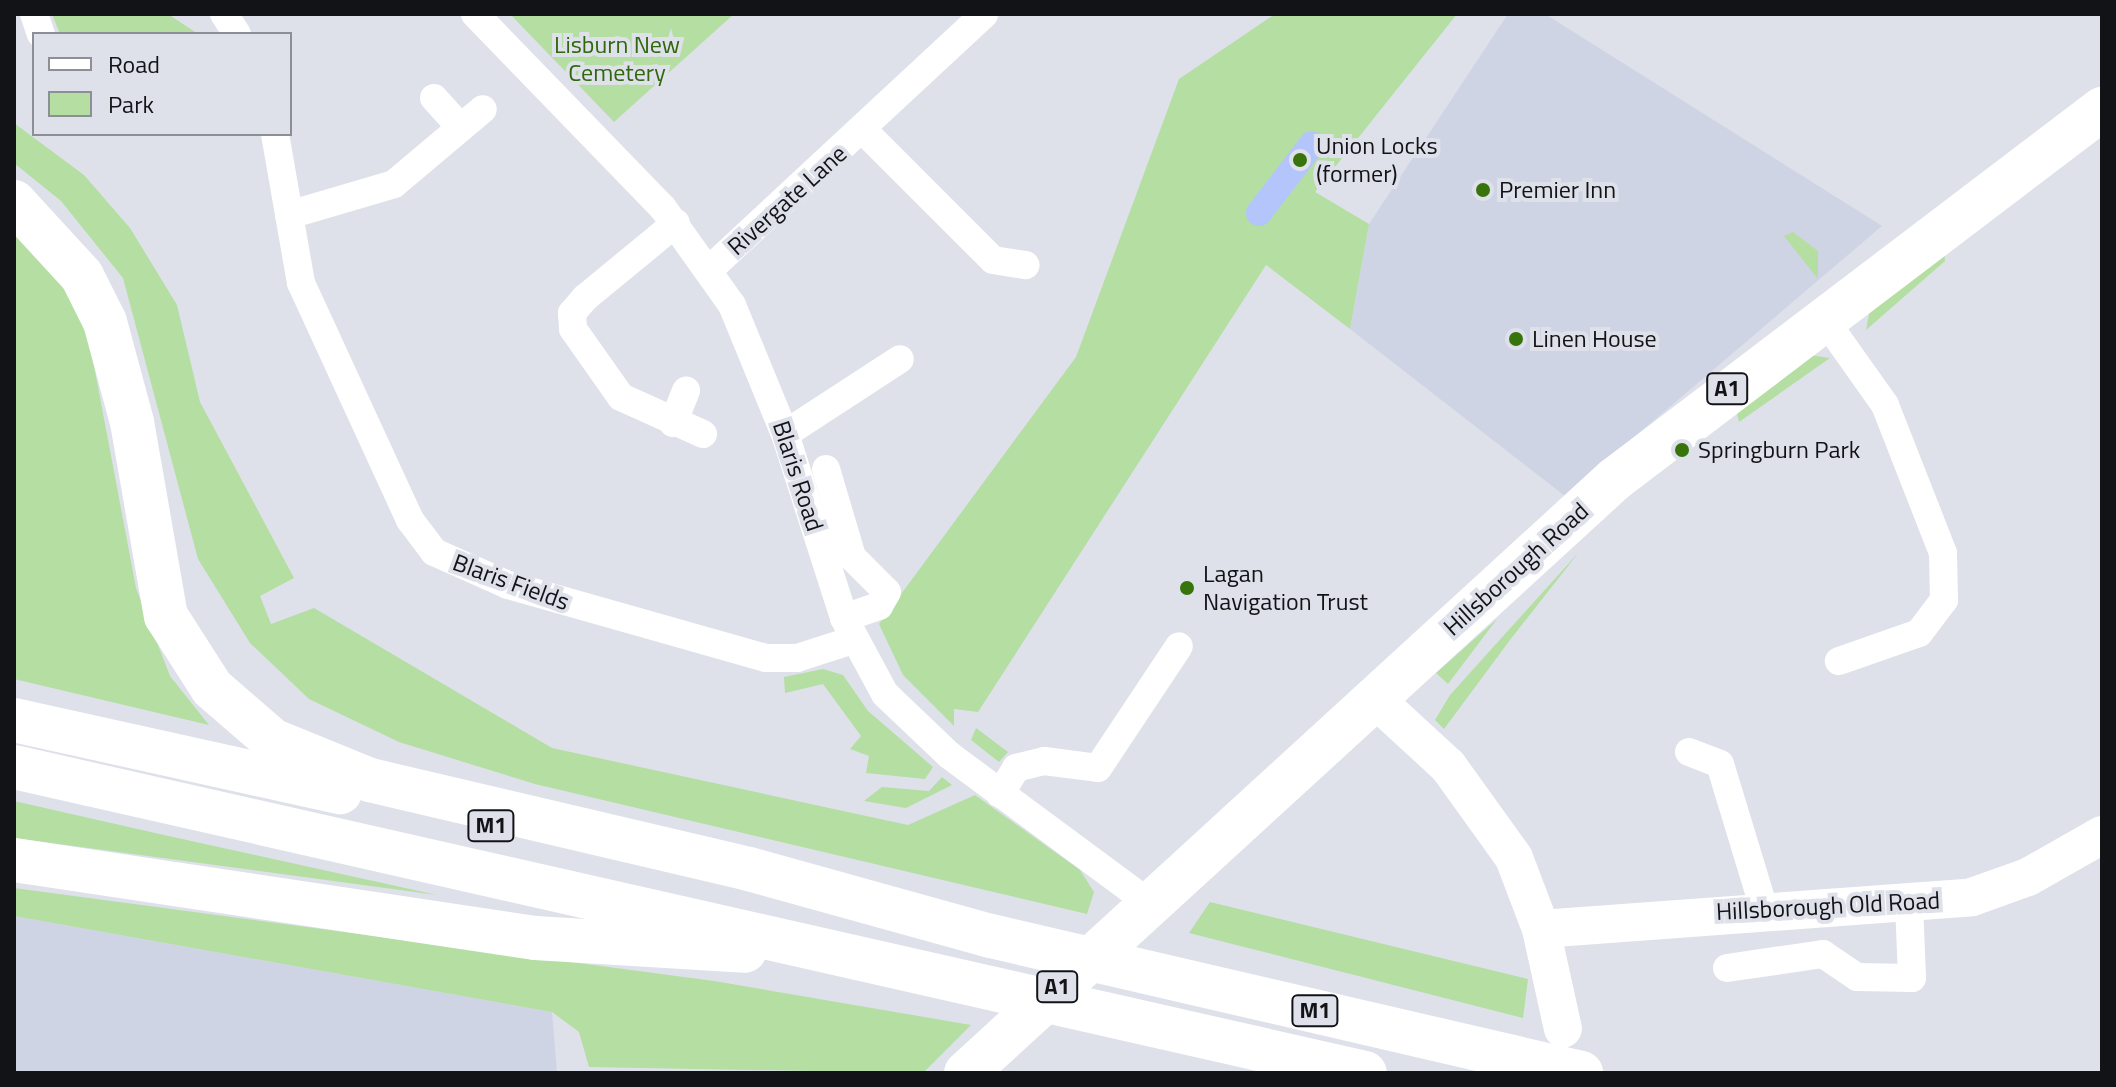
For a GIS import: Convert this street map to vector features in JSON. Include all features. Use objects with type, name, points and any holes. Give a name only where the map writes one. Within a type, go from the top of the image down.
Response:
[{"type":"highway","name":"Hillsborough Road","points":[[966,1073],[1148,902],[1615,479],[1822,316],[2102,109]]},
{"type":"highway","points":[[14,202],[63,251],[105,322],[132,422],[166,616],[240,719],[309,760],[370,780],[749,869],[980,934]]},
{"type":"highway","name":"M1","points":[[14,720],[980,934],[1581,1073]]},
{"type":"highway","name":"M1","points":[[14,767],[859,957],[952,975],[1365,1073]]},
{"type":"highway","points":[[14,860],[535,938],[859,957]]},
{"type":"highway","points":[[14,873],[161,883]]},
{"type":"street","points":[[224,14],[236,32]]},
{"type":"street","name":"Blaris Road","points":[[475,14],[676,223],[710,269],[752,348],[785,434],[848,629],[885,694],[917,728],[1000,794],[1148,902]]},
{"type":"street","name":"Rivergate Lane","points":[[710,269],[864,131],[984,14]]},
{"type":"street","points":[[434,98],[460,127]]},
{"type":"street","points":[[289,215],[342,205],[394,184],[483,109]]},
{"type":"street","name":"Rivergate Lane","points":[[864,131],[993,260],[1026,265]]},
{"type":"street","name":"Blaris Fields","points":[[275,136],[301,283],[410,520],[434,552],[508,585],[749,655],[780,661],[848,629],[879,606],[887,592],[852,557],[826,469]]},
{"type":"street","points":[[676,223],[572,313],[573,329],[621,397],[703,434]]},
{"type":"street","points":[[1822,316],[1885,405],[1943,553],[1944,600],[1919,633],[1839,661]]},
{"type":"street","points":[[785,434],[900,359]]},
{"type":"street","points":[[673,423],[686,390]]},
{"type":"street","points":[[1000,794],[1016,768],[1044,761],[1098,768],[1179,646]]},
{"type":"street","points":[[1374,698],[1489,817],[1541,929],[1563,1029]]},
{"type":"street","points":[[1689,752],[1723,755],[1764,909]]},
{"type":"street","name":"Hillsborough Old Road","points":[[1541,929],[1764,909],[1909,902],[1986,892],[2102,835]]},
{"type":"street","points":[[1727,968],[1823,954],[1857,977],[1912,978],[1909,902]]},
{"type":"shaded area","points":[[1508,14],[1545,14],[1882,226],[1565,496],[1350,329],[1369,224]]},
{"type":"shaded area","points":[[14,916],[552,1012],[557,1073],[14,1073]]},
{"type":"green space","points":[[52,14],[168,14],[195,32],[59,32]]},
{"type":"green space","name":"Lisburn New Cemetery","points":[[510,14],[734,14],[614,122]]},
{"type":"green space","points":[[1275,14],[1457,14],[1315,192],[1369,224],[1350,329],[1266,265],[978,712],[954,709],[954,726],[903,675],[879,624],[1076,357],[1179,79]]},
{"type":"green space","points":[[14,123],[84,175],[130,228],[177,305],[200,402],[294,578],[260,596],[271,624],[314,608],[552,748],[908,825],[975,795],[1080,870],[1094,892],[1087,914],[535,784],[399,742],[309,699],[250,643],[198,559],[123,278],[61,201],[14,163]]},
{"type":"green space","points":[[14,227],[70,292],[88,334],[136,588],[170,676],[209,725],[14,679]]},
{"type":"green space","points":[[1793,232],[1818,251],[1818,279],[1784,236]]},
{"type":"green space","points":[[1944,249],[1945,261],[1866,330],[1870,309]]},
{"type":"green space","points":[[1810,355],[1830,358],[1739,422],[1736,410]]},
{"type":"green space","points":[[1579,552],[1444,729],[1435,720],[1450,695]]},
{"type":"green space","points":[[1497,619],[1448,684],[1436,673]]},
{"type":"green space","points":[[823,669],[843,675],[868,711],[933,767],[925,779],[866,773],[869,756],[850,749],[861,736],[823,684],[785,693],[784,677]]},
{"type":"green space","points":[[976,728],[1008,752],[999,762],[971,740]]},
{"type":"green space","points":[[942,777],[952,785],[906,808],[864,801],[882,787],[929,791]]},
{"type":"green space","points":[[14,801],[164,835],[437,895],[14,838]]},
{"type":"green space","points":[[14,888],[714,981],[971,1025],[923,1073],[589,1067],[579,1032],[552,1012],[14,916]]},
{"type":"green space","points":[[1210,902],[1528,979],[1523,1018],[1189,933]]},
{"type":"waterway","points":[[1259,213],[1312,144]]},
{"type":"place","name":"Union Locks (former)","points":[[1300,160]]},
{"type":"place","name":"Premier Inn","points":[[1483,190]]},
{"type":"place","name":"Linen House","points":[[1516,339]]},
{"type":"place","name":"Springburn Park","points":[[1682,450]]},
{"type":"place","name":"Lagan Navigation Trust","points":[[1187,588]]}]
